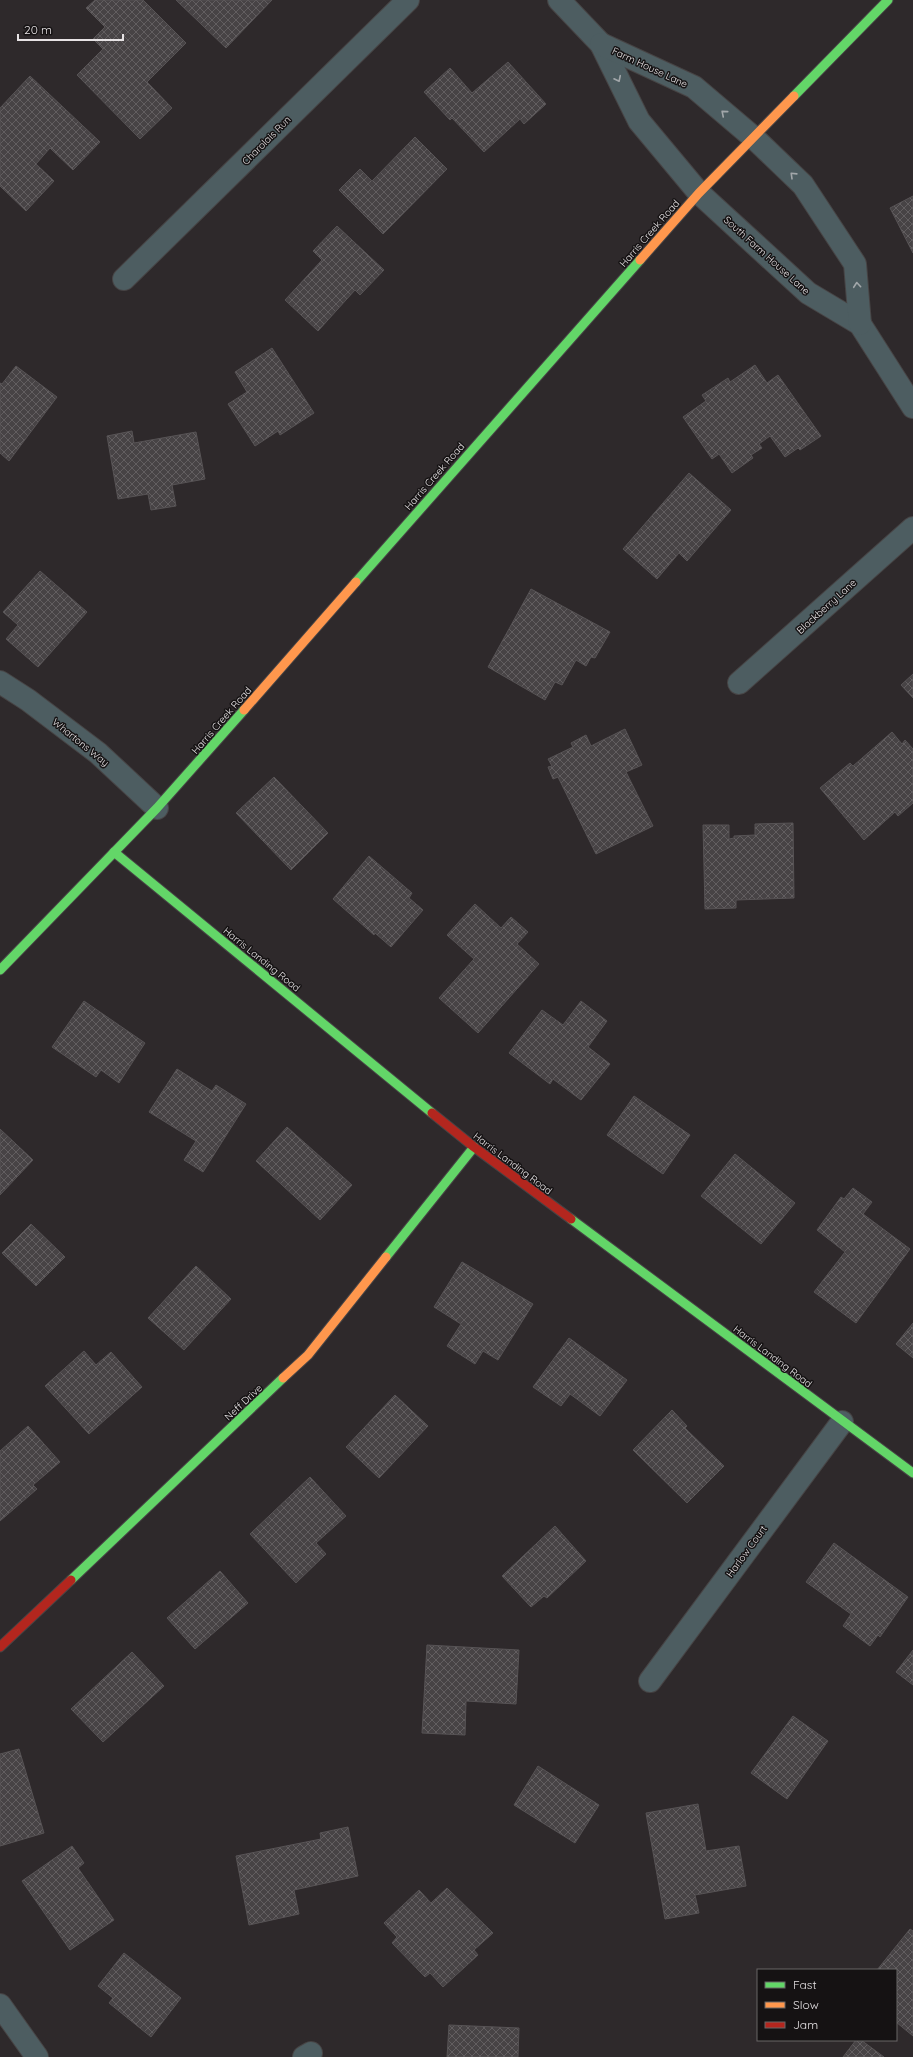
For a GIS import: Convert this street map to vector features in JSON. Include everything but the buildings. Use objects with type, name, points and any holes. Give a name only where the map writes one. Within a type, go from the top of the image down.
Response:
[{"type":"street","name":"Charolais Run","points":[[124,280],[408,0]]},
{"type":"street","name":"Farm House Lane","points":[[559,0],[601,44],[639,121],[699,193]]},
{"type":"street","name":"Harris Creek Road","points":[[0,970],[157,808],[699,193],[888,0]]},
{"type":"street","name":"Farm House Lane","points":[[601,44],[694,88],[754,138]]},
{"type":"street","name":"South Farm House Lane","points":[[754,138],[803,185],[855,264],[860,324]]},
{"type":"street","name":"South Farm House Lane","points":[[699,193],[808,293],[860,324],[913,407]]},
{"type":"street","name":"Blackberry Lane","points":[[739,683],[913,528]]},
{"type":"street","name":"Whartons Way","points":[[0,682],[28,700],[98,753],[157,808]]},
{"type":"street","name":"Harris Landing Road","points":[[114,852],[474,1147],[842,1422],[913,1473]]},
{"type":"street","name":"Neff Drive","points":[[0,1647],[308,1355],[474,1147]]},
{"type":"street","name":"Harlow Court","points":[[650,1681],[842,1422]]},
{"type":"street","points":[[0,2005],[37,2057]]},
{"type":"traffic: fast","points":[[794,96],[888,0]]},
{"type":"traffic: fast","points":[[356,582],[640,260]]},
{"type":"traffic: fast","points":[[0,970],[157,808],[244,710]]},
{"type":"traffic: fast","points":[[114,852],[432,1113]]},
{"type":"traffic: fast","points":[[386,1257],[474,1147]]},
{"type":"traffic: fast","points":[[571,1219],[913,1473]]},
{"type":"traffic: fast","points":[[71,1580],[283,1378]]},
{"type":"traffic: slow","points":[[640,260],[699,193],[794,96]]},
{"type":"traffic: slow","points":[[244,710],[356,582]]},
{"type":"traffic: slow","points":[[283,1378],[308,1355],[386,1257]]},
{"type":"traffic: jam","points":[[432,1113],[474,1147],[571,1219]]},
{"type":"traffic: jam","points":[[0,1647],[71,1580]]}]
